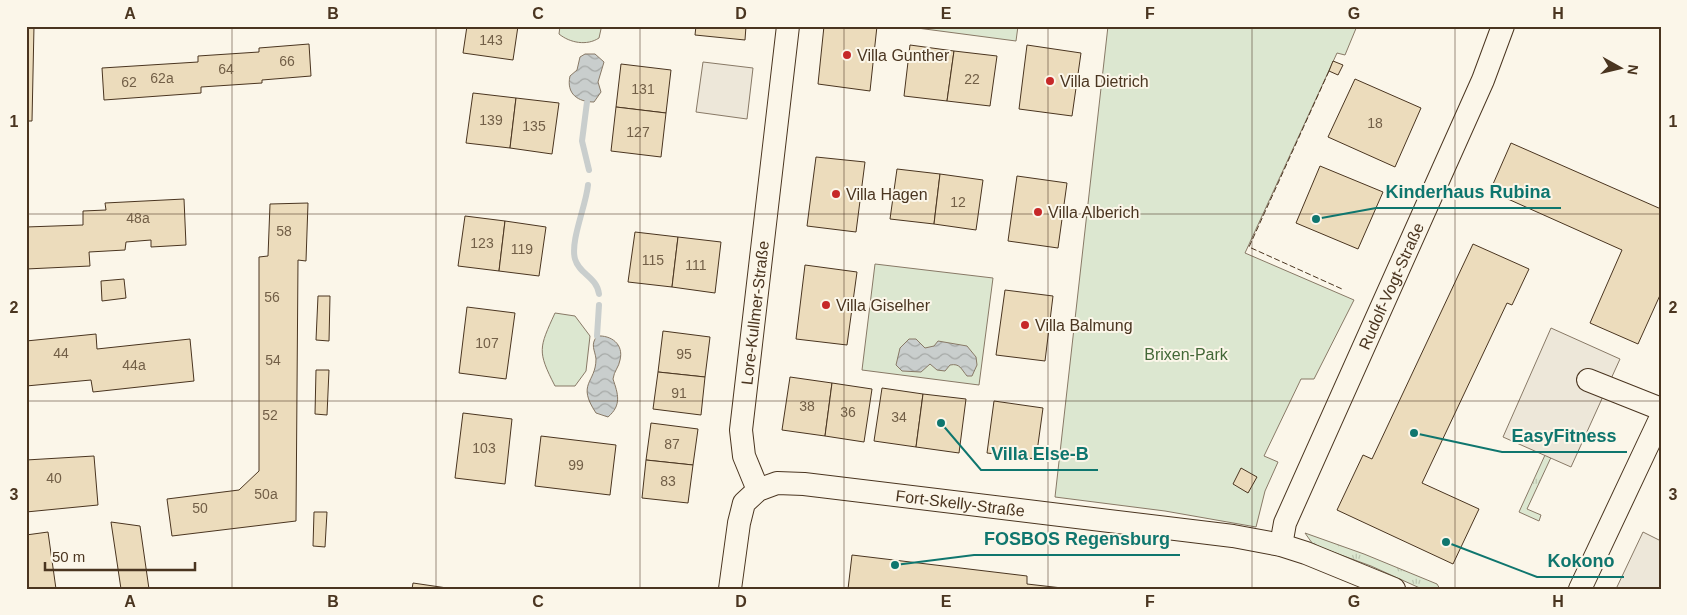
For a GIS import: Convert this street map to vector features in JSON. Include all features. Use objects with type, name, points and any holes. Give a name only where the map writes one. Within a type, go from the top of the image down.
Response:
[{"type":"street","name":"Lore-Kullmer-Straße","points":[[758,490],[744,456],[741,430],[788,26]]},
{"type":"street","name":"Rudolf-Vogt-Straße","points":[[1281,545],[1285,523],[1483,80],[1503,26]]},
{"type":"street","points":[[1588,380],[1661,409]]},
{"type":"street","points":[[1580,589],[1661,417]]},
{"type":"street","name":"Fort-Skelly-Straße","points":[[758,490],[777,483],[804,484],[1138,523],[1281,545],[1345,567],[1394,589]]},
{"type":"street","points":[[730,589],[739,523],[744,503],[758,490]]},
{"type":"green space","points":[[560,26],[598,26],[601,29],[599,38],[584,43],[568,40],[563,37],[559,34]]},
{"type":"green space","points":[[902,26],[1018,26],[1016,41]]},
{"type":"green space","name":"Brixen-Park","points":[[1108,26],[1357,26],[1345,55],[1337,53],[1245,253],[1354,300],[1314,379],[1301,379],[1264,456],[1278,462],[1265,491],[1256,527],[1165,511],[1055,497]]},
{"type":"green space","points":[[875,264],[993,278],[979,385],[862,370]]},
{"type":"green space","points":[[555,313],[575,316],[590,336],[586,371],[575,386],[555,386],[545,365],[542,350],[543,342]]},
{"type":"green space","points":[[1561,420],[1567,423],[1527,509],[1541,515],[1539,521],[1519,512]]},
{"type":"green space","points":[[1305,533],[1364,554],[1437,584],[1440,589],[1422,589],[1371,566],[1322,548],[1312,543]]},
{"type":"shaded area","points":[[703,62],[753,68],[747,119],[696,112]]},
{"type":"shaded area","points":[[1551,328],[1620,359],[1571,467],[1503,437]]},
{"type":"shaded area","points":[[1643,532],[1661,541],[1661,589],[1616,589]]},
{"type":"water","points":[[585,54],[595,54],[604,62],[598,82],[601,92],[594,102],[578,99],[570,88],[570,76],[577,70],[580,57]]},
{"type":"water","points":[[597,336],[607,337],[615,342],[621,354],[613,379],[618,399],[617,404],[608,417],[596,413],[590,403],[587,389],[595,367],[596,359],[593,345]]},
{"type":"water","points":[[909,339],[916,339],[925,348],[934,346],[938,341],[967,346],[976,357],[977,365],[972,376],[967,376],[956,365],[950,365],[945,371],[937,370],[930,364],[921,372],[902,371],[896,365],[900,348]]},
{"type":"building","points":[[26,26],[34,26],[32,121],[26,121]]},
{"type":"building","points":[[467,26],[518,26],[513,60],[463,53]]},
{"type":"building","points":[[696,26],[746,26],[745,40],[695,35]]},
{"type":"building","name":"Villa Gunther","points":[[824,26],[877,26],[870,91],[818,84]]},
{"type":"building","points":[[309,44],[311,76],[262,80],[262,83],[201,87],[201,93],[104,100],[102,68],[198,62],[198,56],[259,52],[259,48]]},
{"type":"building","points":[[910,45],[954,51],[947,101],[904,96]]},
{"type":"building","name":"Villa Dietrich","points":[[1027,45],[1081,53],[1072,116],[1019,109]]},
{"type":"building","points":[[954,51],[997,56],[990,106],[947,101]]},
{"type":"building","points":[[1333,61],[1343,65],[1338,75],[1329,71]]},
{"type":"building","points":[[621,64],[671,70],[666,113],[616,107]]},
{"type":"building","points":[[1355,79],[1421,108],[1395,167],[1328,137]]},
{"type":"building","points":[[473,93],[516,98],[510,148],[466,143]]},
{"type":"building","points":[[516,98],[559,103],[552,154],[510,148]]},
{"type":"building","points":[[616,107],[666,113],[661,157],[611,151]]},
{"type":"building","points":[[1511,143],[1661,209],[1661,293],[1638,344],[1590,323],[1622,250],[1490,191]]},
{"type":"building","name":"Villa Hagen","points":[[816,157],[865,162],[856,232],[807,226]]},
{"type":"building","points":[[1320,166],[1383,192],[1358,249],[1296,223]]},
{"type":"building","points":[[897,169],[940,174],[934,224],[890,219]]},
{"type":"building","points":[[940,174],[983,180],[976,230],[934,224]]},
{"type":"building","name":"Villa Alberich","points":[[1017,176],[1067,183],[1058,248],[1008,241]]},
{"type":"building","points":[[184,199],[186,245],[151,247],[151,240],[126,242],[125,250],[89,252],[90,266],[26,269],[26,227],[83,225],[83,211],[106,210],[105,203]]},
{"type":"building","points":[[308,203],[306,261],[298,260],[296,521],[172,536],[167,499],[239,490],[259,471],[259,257],[268,256],[270,204]]},
{"type":"building","points":[[465,216],[505,221],[499,271],[458,266]]},
{"type":"building","points":[[505,221],[546,227],[539,276],[499,271]]},
{"type":"building","points":[[635,232],[678,237],[672,287],[628,282]]},
{"type":"building","points":[[678,237],[721,242],[715,293],[672,287]]},
{"type":"building","points":[[1473,244],[1529,269],[1512,305],[1507,303],[1422,483],[1479,509],[1453,564],[1337,510],[1363,455],[1372,459]]},
{"type":"building","name":"Villa Giselher","points":[[805,265],[857,272],[847,345],[796,339]]},
{"type":"building","points":[[124,279],[126,298],[102,301],[101,281]]},
{"type":"building","name":"Villa Balmung","points":[[1005,290],[1053,296],[1045,361],[996,355]]},
{"type":"building","points":[[318,296],[330,296],[329,341],[316,340]]},
{"type":"building","points":[[467,307],[515,313],[506,379],[459,373]]},
{"type":"building","points":[[663,331],[710,337],[705,377],[658,372]]},
{"type":"building","points":[[96,334],[97,349],[190,339],[194,381],[93,392],[91,380],[26,386],[26,341]]},
{"type":"building","points":[[316,370],[329,370],[327,415],[315,414]]},
{"type":"building","points":[[658,372],[705,377],[701,415],[653,409]]},
{"type":"building","points":[[790,377],[832,383],[825,436],[782,430]]},
{"type":"building","points":[[832,383],[872,389],[864,442],[825,436]]},
{"type":"building","points":[[882,388],[923,394],[916,447],[874,441]]},
{"type":"building","points":[[923,394],[966,399],[959,453],[916,447]]},
{"type":"building","points":[[994,401],[1043,408],[1036,459],[987,453]]},
{"type":"building","points":[[463,413],[512,419],[505,484],[455,478]]},
{"type":"building","points":[[651,423],[698,429],[693,465],[646,460]]},
{"type":"building","points":[[541,436],[616,445],[610,495],[535,486]]},
{"type":"building","points":[[94,456],[98,505],[26,512],[26,460]]},
{"type":"building","points":[[646,460],[693,465],[688,503],[642,498]]},
{"type":"building","points":[[1241,468],[1257,477],[1248,493],[1233,484]]},
{"type":"building","points":[[314,512],[327,512],[325,547],[313,546]]},
{"type":"building","points":[[111,522],[140,526],[149,589],[121,589]]},
{"type":"building","points":[[48,532],[56,589],[26,589],[26,535]]},
{"type":"building","points":[[852,555],[1027,576],[1027,584],[1071,589],[848,589]]},
{"type":"building","points":[[413,583],[447,588],[447,589],[412,589]]},
{"type":"waterway","points":[[587,102],[582,141],[589,170]]},
{"type":"waterway","points":[[588,185],[576,233],[574,252],[577,264],[595,283],[599,294]]},
{"type":"waterway","points":[[597,336],[599,305]]},
{"type":"fence","points":[[1329,71],[1249,247],[1342,289]]},
{"type":"place","name":"Villa Gunther","points":[[847,55]]},
{"type":"place","name":"Villa Dietrich","points":[[1050,81]]},
{"type":"place","name":"Villa Hagen","points":[[836,194]]},
{"type":"place","name":"Villa Alberich","points":[[1038,212]]},
{"type":"place","name":"Kinderhaus Rubina","points":[[1316,219]]},
{"type":"place","name":"Villa Giselher","points":[[826,305]]},
{"type":"place","name":"Villa Balmung","points":[[1025,325]]},
{"type":"place","name":"Villa Else-B","points":[[941,423]]},
{"type":"place","name":"EasyFitness","points":[[1414,433]]},
{"type":"place","name":"Kokono","points":[[1446,542]]},
{"type":"place","name":"FOSBOS Regensburg","points":[[895,565]]}]
